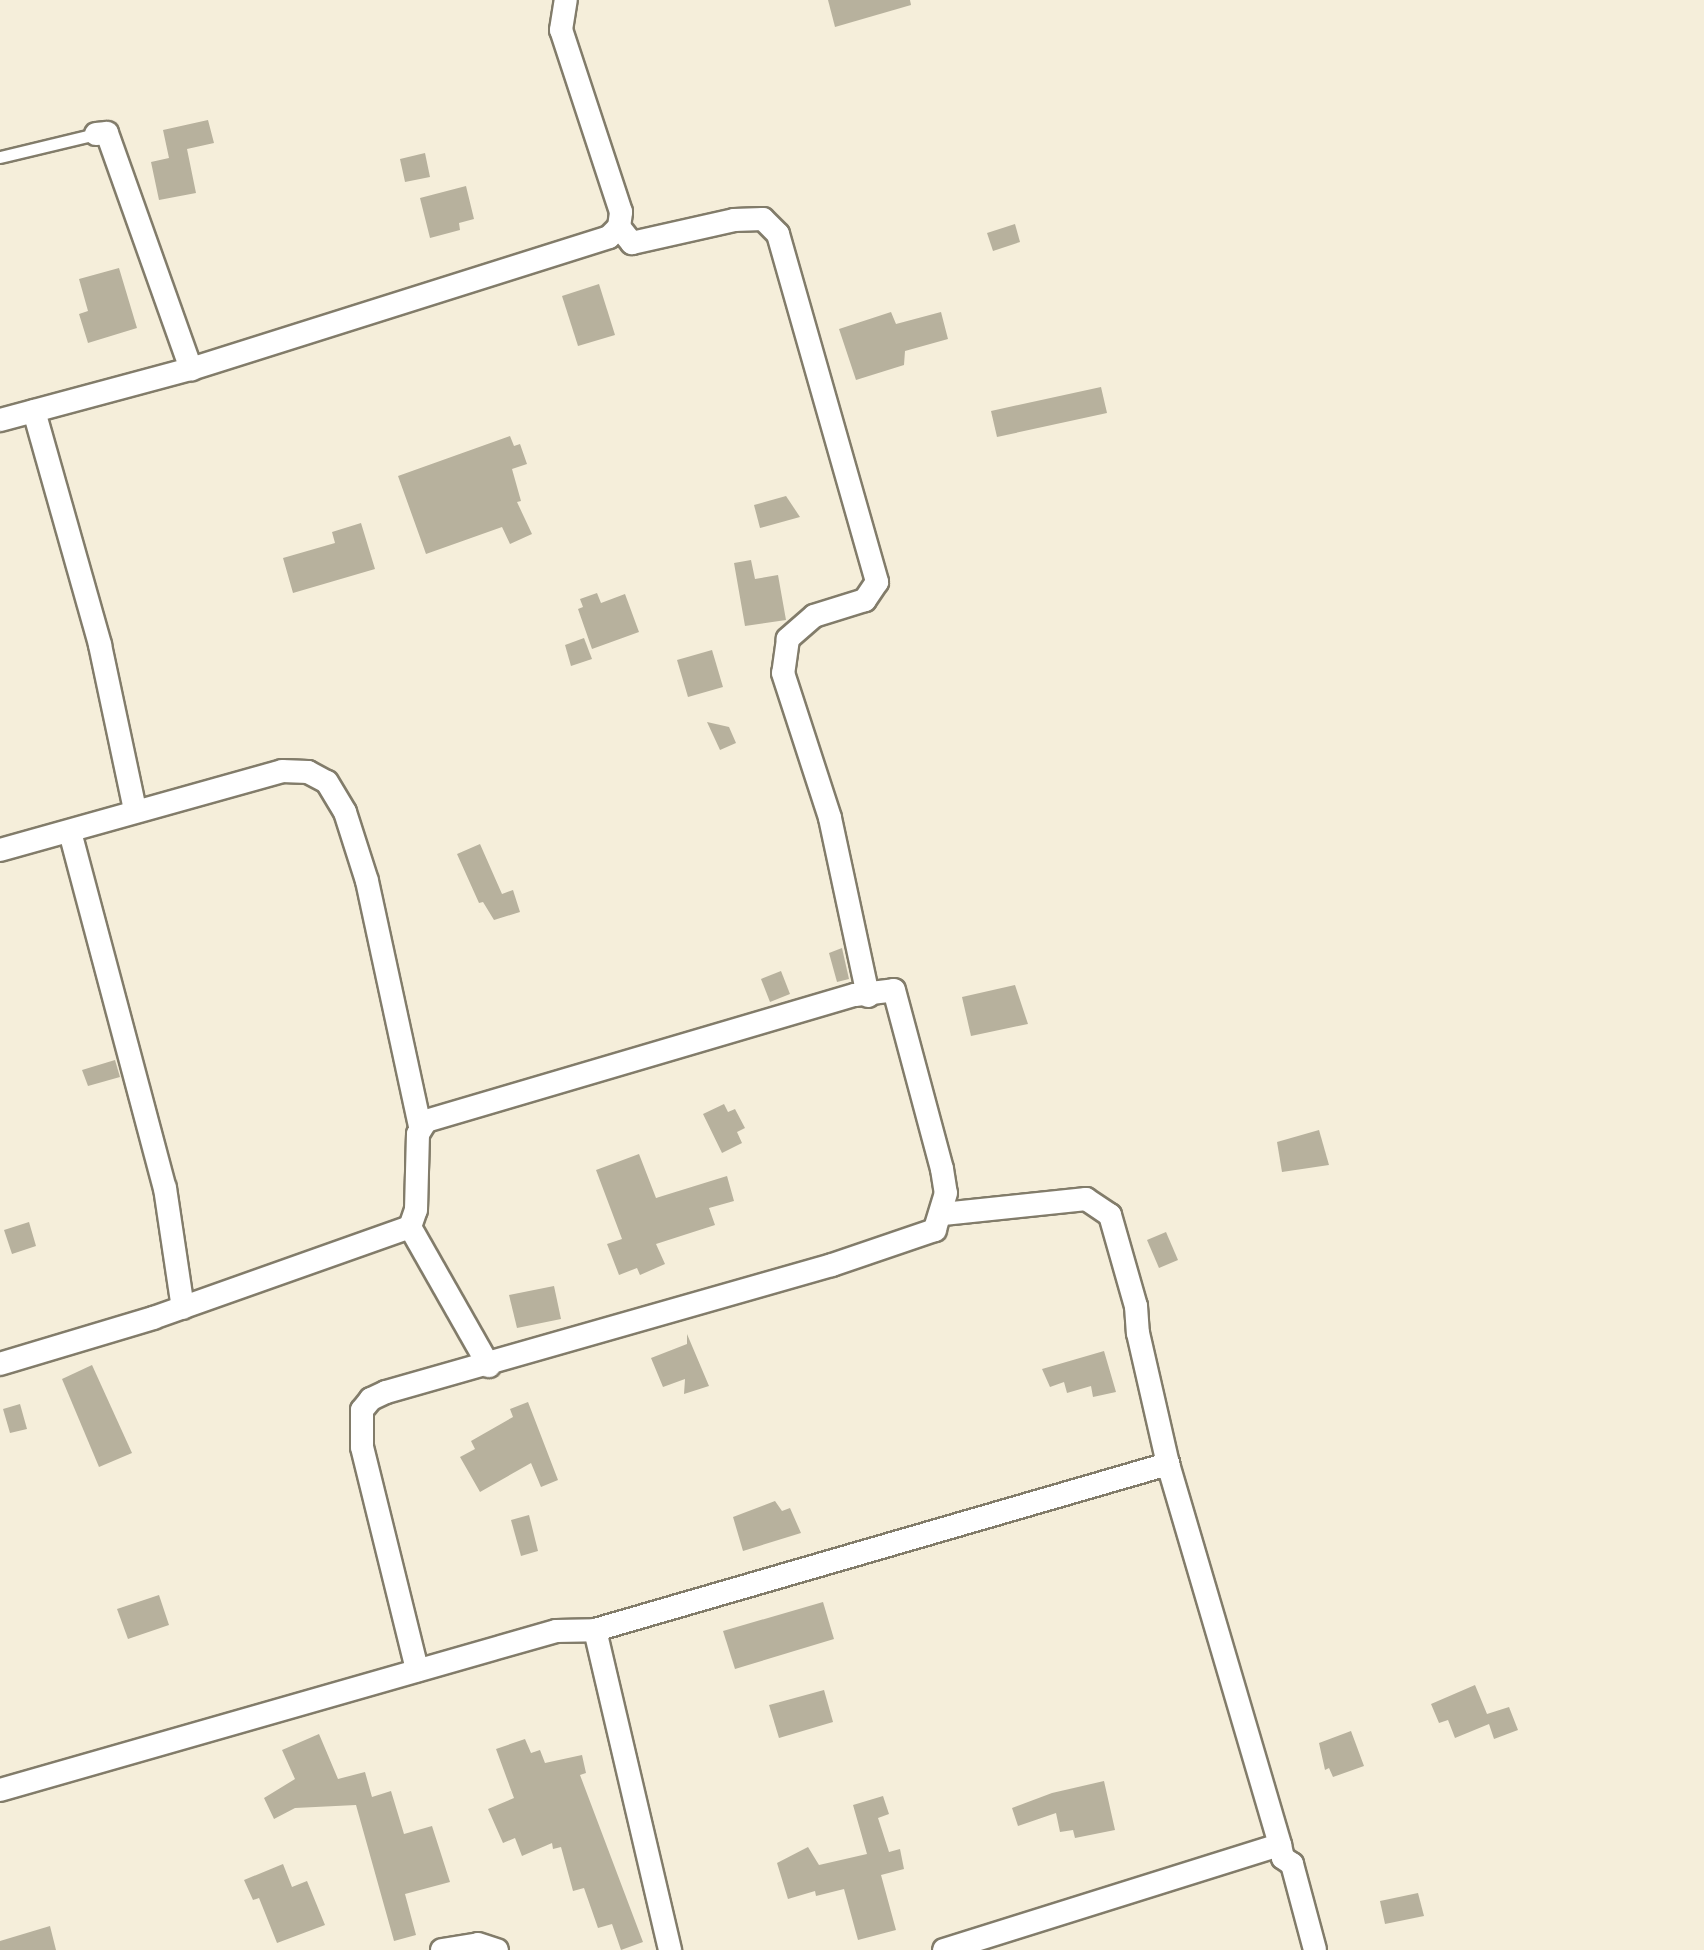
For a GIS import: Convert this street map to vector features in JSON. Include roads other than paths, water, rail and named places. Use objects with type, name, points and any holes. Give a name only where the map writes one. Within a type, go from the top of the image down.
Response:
[{"type":"street","points":[[566,0],[561,30],[621,212],[620,227],[632,243],[734,220],[762,219],[778,234],[877,582],[865,600],[814,616],[788,639],[783,673],[830,818],[868,996]]},
{"type":"street","points":[[96,134],[107,133],[190,369]]},
{"type":"street","points":[[0,420],[190,369],[609,237],[620,227]]},
{"type":"street","points":[[34,411],[100,645],[135,809]]},
{"type":"street","points":[[0,850],[70,832],[135,809],[282,771],[308,772],[327,782],[345,812],[368,882],[420,1126],[416,1210],[410,1228],[489,1366]]},
{"type":"street","points":[[70,832],[165,1188],[183,1308]]},
{"type":"street","points":[[418,1670],[362,1447],[362,1410],[371,1399],[921,1238],[935,1230],[943,1214],[942,1168],[894,990],[855,996],[731,1031],[426,1120],[420,1126]]},
{"type":"street","points":[[943,1214],[1086,1198],[1110,1216],[1136,1306],[1168,1464],[1283,1858],[1292,1864],[1315,1950]]},
{"type":"street","points":[[0,1364],[183,1308],[410,1228]]},
{"type":"street","points":[[0,1790],[556,1630],[595,1630],[1168,1464]]},
{"type":"street","points":[[595,1630],[670,1950]]},
{"type":"street","points":[[944,1950],[1280,1845]]},
{"type":"street","points":[[442,1950],[478,1944],[497,1950]]},
{"type":"lane","points":[[0,158],[96,134]]}]
